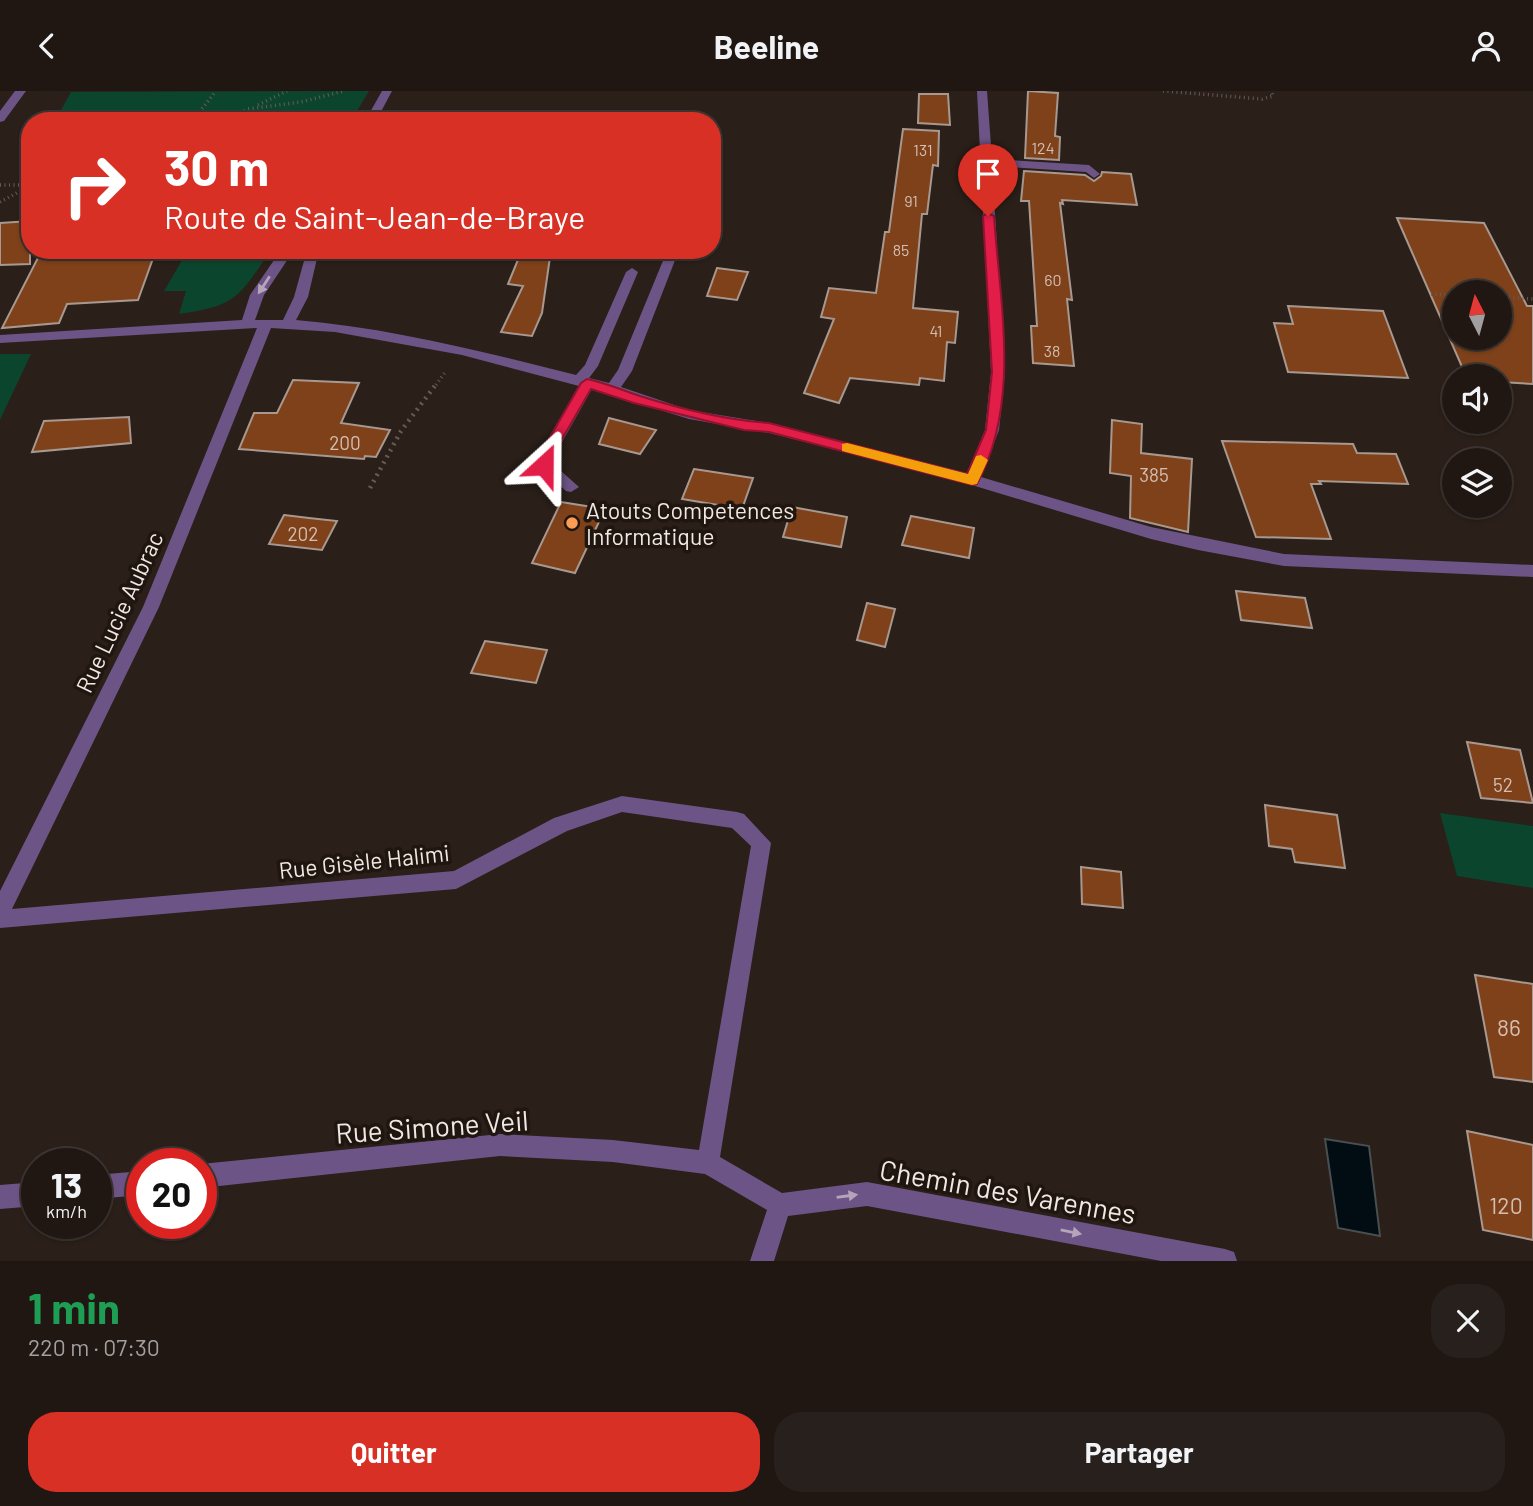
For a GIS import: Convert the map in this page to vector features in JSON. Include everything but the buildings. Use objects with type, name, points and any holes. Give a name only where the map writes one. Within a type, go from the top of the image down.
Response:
[{"type":"street","points":[[0,119],[21,91]]},
{"type":"street","points":[[375,112],[387,91]]},
{"type":"street","points":[[972,480],[992,430],[998,372],[982,91]]},
{"type":"street","points":[[986,162],[1089,169],[1094,174]]},
{"type":"street","points":[[247,324],[257,295],[282,259]]},
{"type":"street","points":[[288,324],[300,297],[311,259]]},
{"type":"street","points":[[612,389],[625,371],[670,259]]},
{"type":"street","points":[[570,487],[544,465],[545,458],[591,366],[632,272]]},
{"type":"street","points":[[0,339],[247,324],[335,328],[462,351],[612,389],[634,399],[744,426],[769,428],[972,480],[1151,533],[1284,560],[1533,571]]},
{"type":"street","name":"Rue Lucie Aubrac","points":[[0,913],[151,607],[266,324]]},
{"type":"street","name":"Rue Gisèle Halimi","points":[[0,919],[456,880],[561,824],[622,804],[737,820],[761,843],[708,1163]]},
{"type":"street","name":"Rue Simone Veil","points":[[217,1174],[500,1145],[613,1151],[708,1163]]},
{"type":"street","points":[[708,1163],[780,1205],[762,1261]]},
{"type":"street","name":"Chemin des Varennes","points":[[780,1205],[867,1194],[1225,1261]]},
{"type":"street","points":[[0,1198],[21,1196]]},
{"type":"path","points":[[199,112],[216,91]]},
{"type":"path","points":[[258,106],[286,91]]},
{"type":"path","points":[[235,112],[258,106],[294,103],[344,91]]},
{"type":"path","points":[[1163,91],[1262,99],[1273,96],[1271,91]]},
{"type":"path","points":[[0,185],[21,186]]},
{"type":"path","points":[[0,202],[21,191]]},
{"type":"path","points":[[1431,294],[1442,294]]},
{"type":"path","points":[[1512,298],[1533,299]]},
{"type":"path","points":[[370,488],[401,431],[462,351]]},
{"type":"green space","points":[[369,91],[356,112],[62,112],[61,110],[71,92],[36,92]]},
{"type":"green space","points":[[183,259],[265,259],[235,297],[213,307],[179,314],[186,291],[164,291]]},
{"type":"green space","points":[[0,354],[31,354],[0,420]]},
{"type":"green space","points":[[1440,813],[1533,826],[1533,888],[1457,876]]},
{"type":"shaded area","points":[[1325,1139],[1369,1146],[1380,1236],[1338,1228]]},
{"type":"slow traffic","points":[[847,447],[972,480],[981,460]]},
{"type":"place","name":"Atouts Competences Informatique","points":[[572,523]]},
{"type":"route","points":[[544,465],[545,458],[587,383],[612,389],[634,399],[744,426],[769,428],[972,480],[992,430],[998,372],[988,216]]}]
